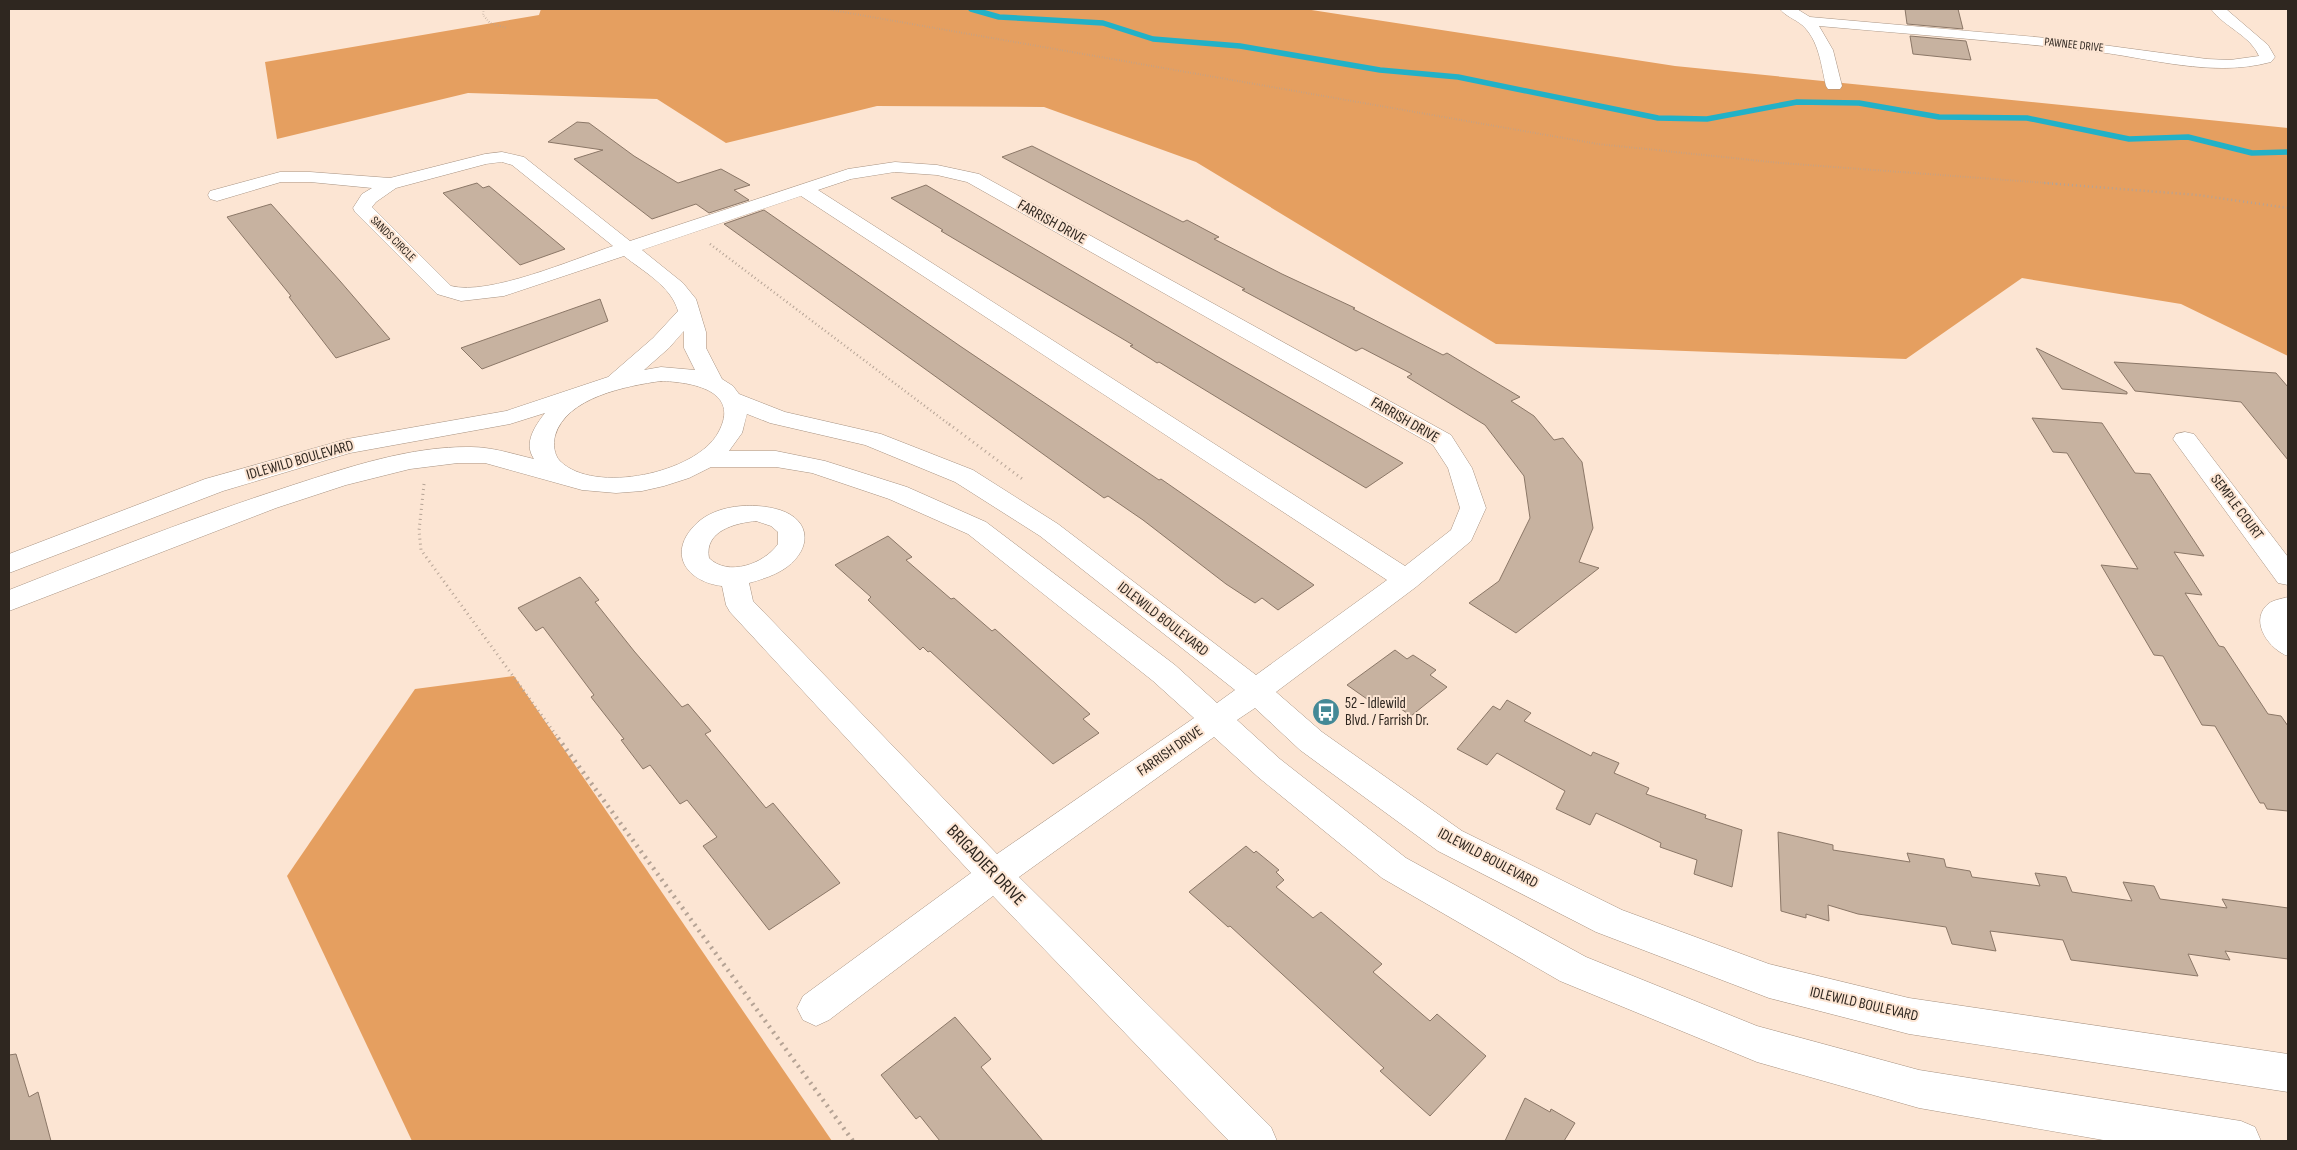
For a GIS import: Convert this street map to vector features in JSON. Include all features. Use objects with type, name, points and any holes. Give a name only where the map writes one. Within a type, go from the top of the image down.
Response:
[{"type":"street","points":[[1787,9],[1809,21],[1815,27],[1825,50],[1834,86]]},
{"type":"street","name":"PAWNEE DRIVE","points":[[1809,21],[2093,46],[2220,64],[2249,64],[2266,59],[2268,57],[2263,48],[2218,9]]},
{"type":"street","name":"SANDS CIRCLE","points":[[625,248],[497,292],[461,294],[444,290],[362,208],[369,198],[390,184],[485,159],[502,158],[518,161],[676,287],[685,300],[695,332],[695,348],[722,391]]},
{"type":"street","name":"FARRISH DRIVE","points":[[625,248],[848,174],[894,167],[937,170],[973,178],[1442,440],[1460,468],[1473,508],[1462,535],[1406,580],[1256,692],[995,875],[816,1008]]},
{"type":"street","points":[[217,195],[280,177],[390,184]]},
{"type":"street","points":[[803,189],[1406,580]]},
{"type":"street","points":[[565,478],[548,466],[540,450],[543,433],[555,415],[574,400],[608,385],[661,343],[688,313]]},
{"type":"street","name":"IDLEWILD BOULEVARD","points":[[9,564],[214,485],[347,446],[510,417],[608,385],[661,374],[690,376],[778,418],[872,439],[964,476],[1049,530],[1256,692],[1310,741],[1450,841],[1609,921],[1769,981],[1909,1016],[2288,1073]]},
{"type":"street","points":[[705,459],[724,444],[734,427],[736,410],[722,391]]},
{"type":"street","name":"SEMPLE COURT","points":[[2185,439],[2288,576]]},
{"type":"street","name":"IDLEWILD BOULEVARD","points":[[9,601],[195,527],[310,487],[384,467],[459,455],[497,457],[589,485],[618,486],[649,482],[672,475],[705,459]]},
{"type":"street","points":[[705,459],[776,459],[816,466],[898,493],[977,528],[1164,673],[1269,768],[1394,868],[1573,969],[1757,1044],[1919,1089],[2142,1134],[2241,1141]]},
{"type":"street","name":"BRIGADIER DRIVE","points":[[734,576],[740,605],[995,875],[1257,1141]]},
{"type":"street","points":[[2288,606],[2275,614],[2273,622],[2278,633],[2288,645]]},
{"type":"path","points":[[484,9],[483,15],[486,20],[508,28]]},
{"type":"path","points":[[826,9],[1598,144],[1781,163],[2198,195],[2288,208]]},
{"type":"path","points":[[708,242],[1032,486]]},
{"type":"path","points":[[424,476],[419,531],[421,550],[853,1141]]},
{"type":"shaded area","points":[[541,9],[1305,9],[1675,66],[2288,128],[2288,356],[2181,304],[2022,278],[1906,359],[1496,344],[1196,162],[1044,107],[877,106],[726,143],[657,99],[468,93],[277,139],[265,62],[539,15]]},
{"type":"shaded area","points":[[514,676],[832,1141],[412,1141],[287,876],[415,689]]},
{"type":"building","points":[[1905,9],[1958,9],[1963,29],[1907,24]]},
{"type":"building","points":[[1910,36],[1966,41],[1971,60],[1913,54]]},
{"type":"building","points":[[577,122],[589,123],[634,156],[678,183],[721,169],[750,185],[734,190],[749,200],[709,213],[696,204],[652,219],[574,159],[603,150],[548,142]]},
{"type":"building","points":[[1032,146],[1183,222],[1187,220],[1219,237],[1214,239],[1282,274],[1355,308],[1353,309],[1443,355],[1447,353],[1520,397],[1511,401],[1534,416],[1554,440],[1563,438],[1582,462],[1593,528],[1579,562],[1599,568],[1516,633],[1469,603],[1499,581],[1530,518],[1524,476],[1485,425],[1407,377],[1412,374],[1362,348],[1356,351],[1002,157]]},
{"type":"building","points":[[477,183],[483,188],[489,186],[565,249],[520,265],[443,193]]},
{"type":"building","points":[[926,185],[1403,463],[1366,488],[1159,362],[1157,363],[1130,346],[1133,345],[941,231],[943,230],[891,198]]},
{"type":"building","points":[[271,204],[390,339],[336,358],[289,297],[291,296],[227,217]]},
{"type":"building","points":[[764,210],[960,346],[1159,480],[1161,479],[1314,585],[1278,610],[1262,598],[1255,603],[1226,584],[1143,520],[1108,496],[1104,498],[724,224]]},
{"type":"building","points":[[600,299],[608,321],[482,369],[461,348]]},
{"type":"building","points":[[2036,348],[2127,392],[2127,394],[2062,389]]},
{"type":"building","points":[[2114,362],[2276,373],[2288,387],[2288,460],[2241,402],[2135,391]]},
{"type":"building","points":[[2032,418],[2102,423],[2135,473],[2150,474],[2204,556],[2174,552],[2202,595],[2185,593],[2219,646],[2224,647],[2268,714],[2281,716],[2288,726],[2288,811],[2267,809],[2264,803],[2260,803],[2215,726],[2202,725],[2163,656],[2154,655],[2101,565],[2138,569],[2067,453],[2053,452]]},
{"type":"building","points":[[888,536],[912,557],[906,560],[992,631],[995,629],[1090,714],[1083,719],[1099,733],[1053,764],[930,651],[928,652],[923,647],[920,650],[868,600],[871,597],[835,565]]},
{"type":"building","points":[[580,577],[599,600],[595,602],[634,651],[682,707],[688,704],[711,731],[705,734],[766,808],[773,803],[840,883],[769,930],[703,846],[717,837],[687,800],[680,804],[650,765],[643,769],[621,740],[624,739],[591,697],[594,695],[543,627],[536,631],[518,608]]},
{"type":"building","points":[[1395,650],[1407,659],[1413,655],[1436,670],[1430,675],[1447,687],[1411,716],[1387,699],[1377,706],[1347,685]]},
{"type":"building","points":[[1507,700],[1531,713],[1524,721],[1591,756],[1593,752],[1619,763],[1614,773],[1649,788],[1646,794],[1706,815],[1705,818],[1742,830],[1732,887],[1694,874],[1697,860],[1660,847],[1661,843],[1596,813],[1590,825],[1556,809],[1565,791],[1497,753],[1487,765],[1457,749],[1493,706],[1500,710]]},
{"type":"building","points":[[1778,832],[1833,845],[1833,850],[1910,862],[1907,853],[1944,859],[1946,867],[1970,871],[1972,877],[2040,886],[2035,873],[2066,877],[2072,892],[2132,901],[2123,882],[2154,886],[2160,899],[2227,908],[2222,899],[2288,908],[2288,959],[2225,951],[2230,960],[2188,954],[2198,976],[2071,960],[2063,940],[1990,931],[1996,951],[1952,944],[1946,927],[1858,914],[1828,905],[1829,921],[1806,914],[1806,918],[1781,911]]},
{"type":"building","points":[[1246,846],[1254,853],[1256,851],[1279,870],[1276,872],[1284,880],[1276,887],[1313,918],[1321,912],[1382,964],[1373,972],[1430,1021],[1437,1014],[1486,1056],[1430,1116],[1380,1071],[1384,1068],[1230,926],[1228,927],[1189,892]]},
{"type":"building","points":[[955,1017],[991,1059],[981,1067],[1043,1141],[940,1141],[920,1116],[916,1119],[881,1075]]},
{"type":"building","points":[[16,1054],[29,1097],[38,1092],[51,1141],[9,1141],[9,1055]]},
{"type":"building","points":[[1525,1098],[1550,1112],[1551,1109],[1575,1123],[1564,1141],[1505,1141]]},
{"type":"waterway","points":[[971,9],[999,17],[1103,23],[1153,39],[1240,46],[1380,70],[1458,77],[1658,118],[1707,119],[1797,102],[1859,103],[1939,117],[2027,118],[2129,139],[2188,137],[2252,153],[2288,152]]},
{"type":"place","name":"52 - Idlewild Blvd. / Farrish Dr.","points":[[1326,712]]}]
